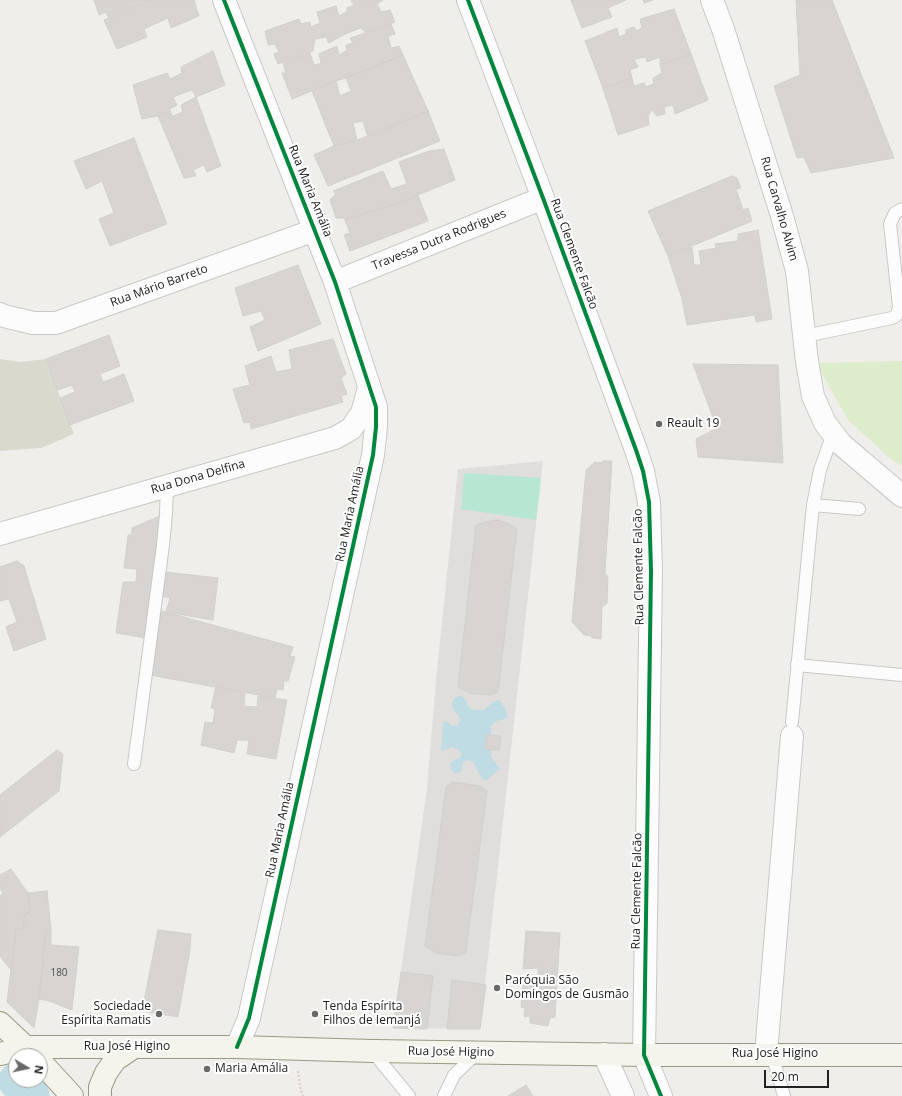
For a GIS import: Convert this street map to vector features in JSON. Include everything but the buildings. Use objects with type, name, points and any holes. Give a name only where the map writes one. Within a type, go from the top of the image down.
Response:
[{"type":"street","name":"Rua Maria Amália","points":[[224,0],[335,282],[376,408],[376,427],[373,455],[250,1018],[237,1046]]},
{"type":"street","name":"Rua Clemente Falcão","points":[[468,0],[636,450],[643,471],[649,502],[651,571],[644,1055],[660,1094]]},
{"type":"street","name":"Rua Carvalho Alvim","points":[[712,0],[723,29],[784,223],[797,271],[807,362],[813,396],[829,428],[841,444],[902,496]]},
{"type":"street","name":"Travessa Dutra Rodrigues","points":[[335,282],[543,198]]},
{"type":"street","name":"Rua Mário Barreto","points":[[0,314],[33,323],[56,323],[315,230]]},
{"type":"street","name":"Rua Dona Delfina","points":[[0,534],[335,438],[351,429],[362,413],[369,388]]},
{"type":"street","points":[[769,1054],[769,1014],[792,729]]},
{"type":"street","points":[[0,1023],[19,1048]]},
{"type":"street","name":"Rua José Higino","points":[[48,1052],[134,1047],[237,1046],[477,1053],[644,1055],[902,1055]]},
{"type":"street","points":[[100,1096],[100,1087],[110,1067],[115,1060],[134,1047]]},
{"type":"street","points":[[604,1054],[620,1089]]},
{"type":"street","points":[[48,1075],[72,1096]]},
{"type":"lane","points":[[805,336],[892,318],[898,314],[899,307],[890,224],[896,213],[902,209]]},
{"type":"lane","points":[[792,729],[813,505],[829,428]]},
{"type":"lane","points":[[134,764],[163,545],[167,485]]},
{"type":"lane","points":[[813,505],[859,509]]},
{"type":"lane","points":[[797,665],[902,675]]},
{"type":"lane","points":[[372,1051],[409,1096]]},
{"type":"lane","points":[[444,1096],[454,1075],[477,1053]]},
{"type":"lane","points":[[769,1054],[784,1096]]},
{"type":"shaded area","points":[[0,359],[20,362],[46,359],[74,434],[41,448],[0,451]]},
{"type":"shaded area","points":[[543,461],[480,1029],[393,1028],[427,788],[436,680],[458,469]]},
{"type":"green space","points":[[902,361],[902,465],[893,461],[848,420],[816,363]]},
{"type":"green space","points":[[464,473],[541,478],[536,520],[461,509]]},
{"type":"water","points":[[459,696],[464,697],[469,708],[475,710],[484,710],[494,701],[499,700],[505,708],[508,718],[496,721],[491,726],[491,757],[500,769],[487,780],[483,780],[473,762],[469,760],[463,762],[461,772],[455,773],[451,770],[450,764],[462,754],[458,749],[453,747],[441,751],[443,722],[445,721],[452,726],[458,725],[460,721],[458,715],[453,709],[452,703],[454,699]]},
{"type":"waterway","points":[[24,1088],[30,1096]]},
{"type":"cycle path","points":[[224,0],[335,282],[376,407],[376,427],[373,455],[249,1018],[237,1047]]},
{"type":"cycle path","points":[[468,0],[636,450],[643,471],[649,502],[651,571],[644,1055],[661,1096]]},
{"type":"place","name":"Reault 19","points":[[659,424]]},
{"type":"place","name":"Paróquia São Domingos de Gusmão","points":[[497,988]]},
{"type":"place","name":"Sociedade Espírita Ramatis","points":[[159,1014]]},
{"type":"place","name":"Tenda Espírita Filhos de Iemanjá","points":[[315,1014]]},
{"type":"place","name":"Maria Amália","points":[[207,1069]]}]
